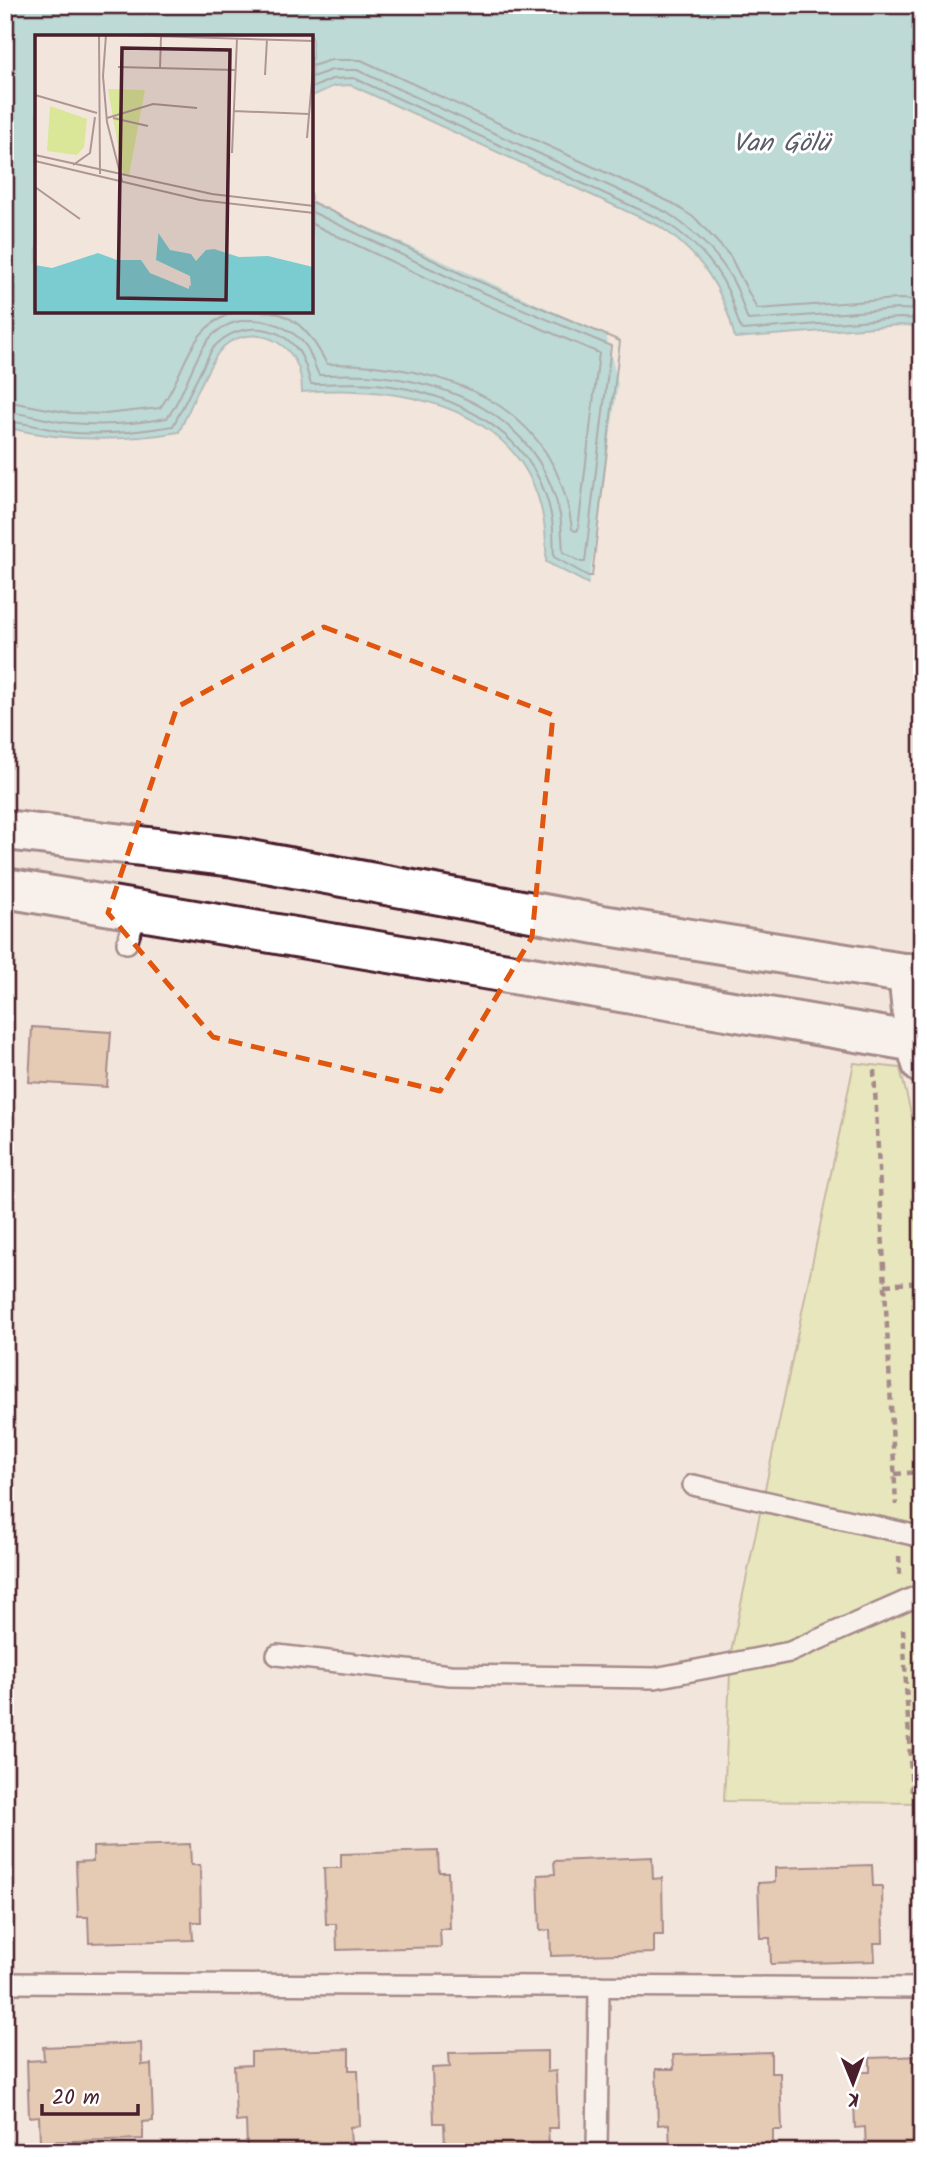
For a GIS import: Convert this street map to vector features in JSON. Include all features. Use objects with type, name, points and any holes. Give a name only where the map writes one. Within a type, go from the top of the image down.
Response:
[{"type":"main road","points":[[5,830],[234,857],[602,925],[915,975],[919,1049],[872,1034],[132,927],[5,888]]},
{"type":"lane","points":[[693,1485],[922,1537]]},
{"type":"lane","points":[[277,1655],[450,1675],[656,1678],[790,1652],[922,1594]]},
{"type":"lane","points":[[5,1983],[922,1988]]},
{"type":"lane","points":[[597,2152],[599,1986]]},
{"type":"path","points":[[872,1034],[912,1794]]},
{"type":"path","points":[[885,1285],[920,1282],[922,1332]]},
{"type":"path","points":[[895,1474],[922,1472]]},
{"type":"highlighted area","points":[[324,627],[553,715],[532,937],[440,1091],[213,1037],[108,913],[177,707]]},
{"type":"green space","points":[[854,1063],[900,1068],[922,1158],[922,1803],[724,1801],[731,1652]]},
{"type":"water","name":"Van Gölü","points":[[5,5],[922,5],[922,326],[900,325],[735,338],[724,304],[709,274],[687,248],[659,226],[351,85],[334,86],[313,96],[313,35],[35,35],[35,313],[313,313],[313,194],[469,269],[629,336],[598,589],[546,562],[542,512],[527,473],[503,442],[471,419],[433,403],[391,394],[302,392],[301,377],[293,357],[284,346],[262,336],[237,338],[223,347],[208,371],[179,432],[135,438],[92,439],[49,436],[5,427]]},
{"type":"pier","points":[[313,191],[470,266],[632,334],[600,592],[588,588],[618,384],[606,335],[313,202]]},
{"type":"building","points":[[32,1027],[111,1032],[107,1087],[29,1082]]},
{"type":"building","points":[[190,1844],[191,1865],[200,1865],[201,1922],[192,1922],[193,1940],[89,1943],[88,1917],[78,1917],[76,1862],[93,1861],[93,1847]]},
{"type":"building","points":[[438,1851],[439,1872],[448,1872],[450,1929],[440,1929],[441,1947],[337,1950],[336,1924],[326,1924],[324,1868],[341,1868],[341,1854]]},
{"type":"building","points":[[652,1857],[653,1879],[662,1878],[663,1935],[654,1935],[654,1953],[551,1956],[550,1930],[540,1931],[538,1875],[555,1874],[554,1861]]},
{"type":"building","points":[[872,1865],[873,1886],[882,1886],[883,1943],[874,1943],[875,1961],[771,1964],[770,1938],[760,1938],[758,1883],[775,1882],[775,1868]]},
{"type":"building","points":[[141,2043],[142,2065],[151,2064],[153,2121],[143,2122],[143,2139],[40,2142],[39,2116],[29,2117],[27,2061],[44,2060],[43,2047]]},
{"type":"building","points":[[349,2049],[349,2070],[358,2070],[360,2126],[350,2127],[351,2145],[247,2147],[246,2121],[236,2122],[234,2066],[251,2065],[251,2052]]},
{"type":"building","points":[[547,2051],[547,2072],[556,2071],[558,2128],[548,2128],[549,2146],[445,2149],[444,2123],[434,2123],[432,2068],[450,2067],[449,2053]]},
{"type":"building","points":[[771,2052],[771,2073],[780,2073],[782,2130],[773,2130],[773,2147],[670,2151],[669,2124],[658,2125],[656,2069],[674,2069],[673,2055]]},
{"type":"building","points":[[922,2056],[922,2152],[866,2152],[865,2127],[855,2128],[853,2072],[870,2072],[870,2058]]}]
